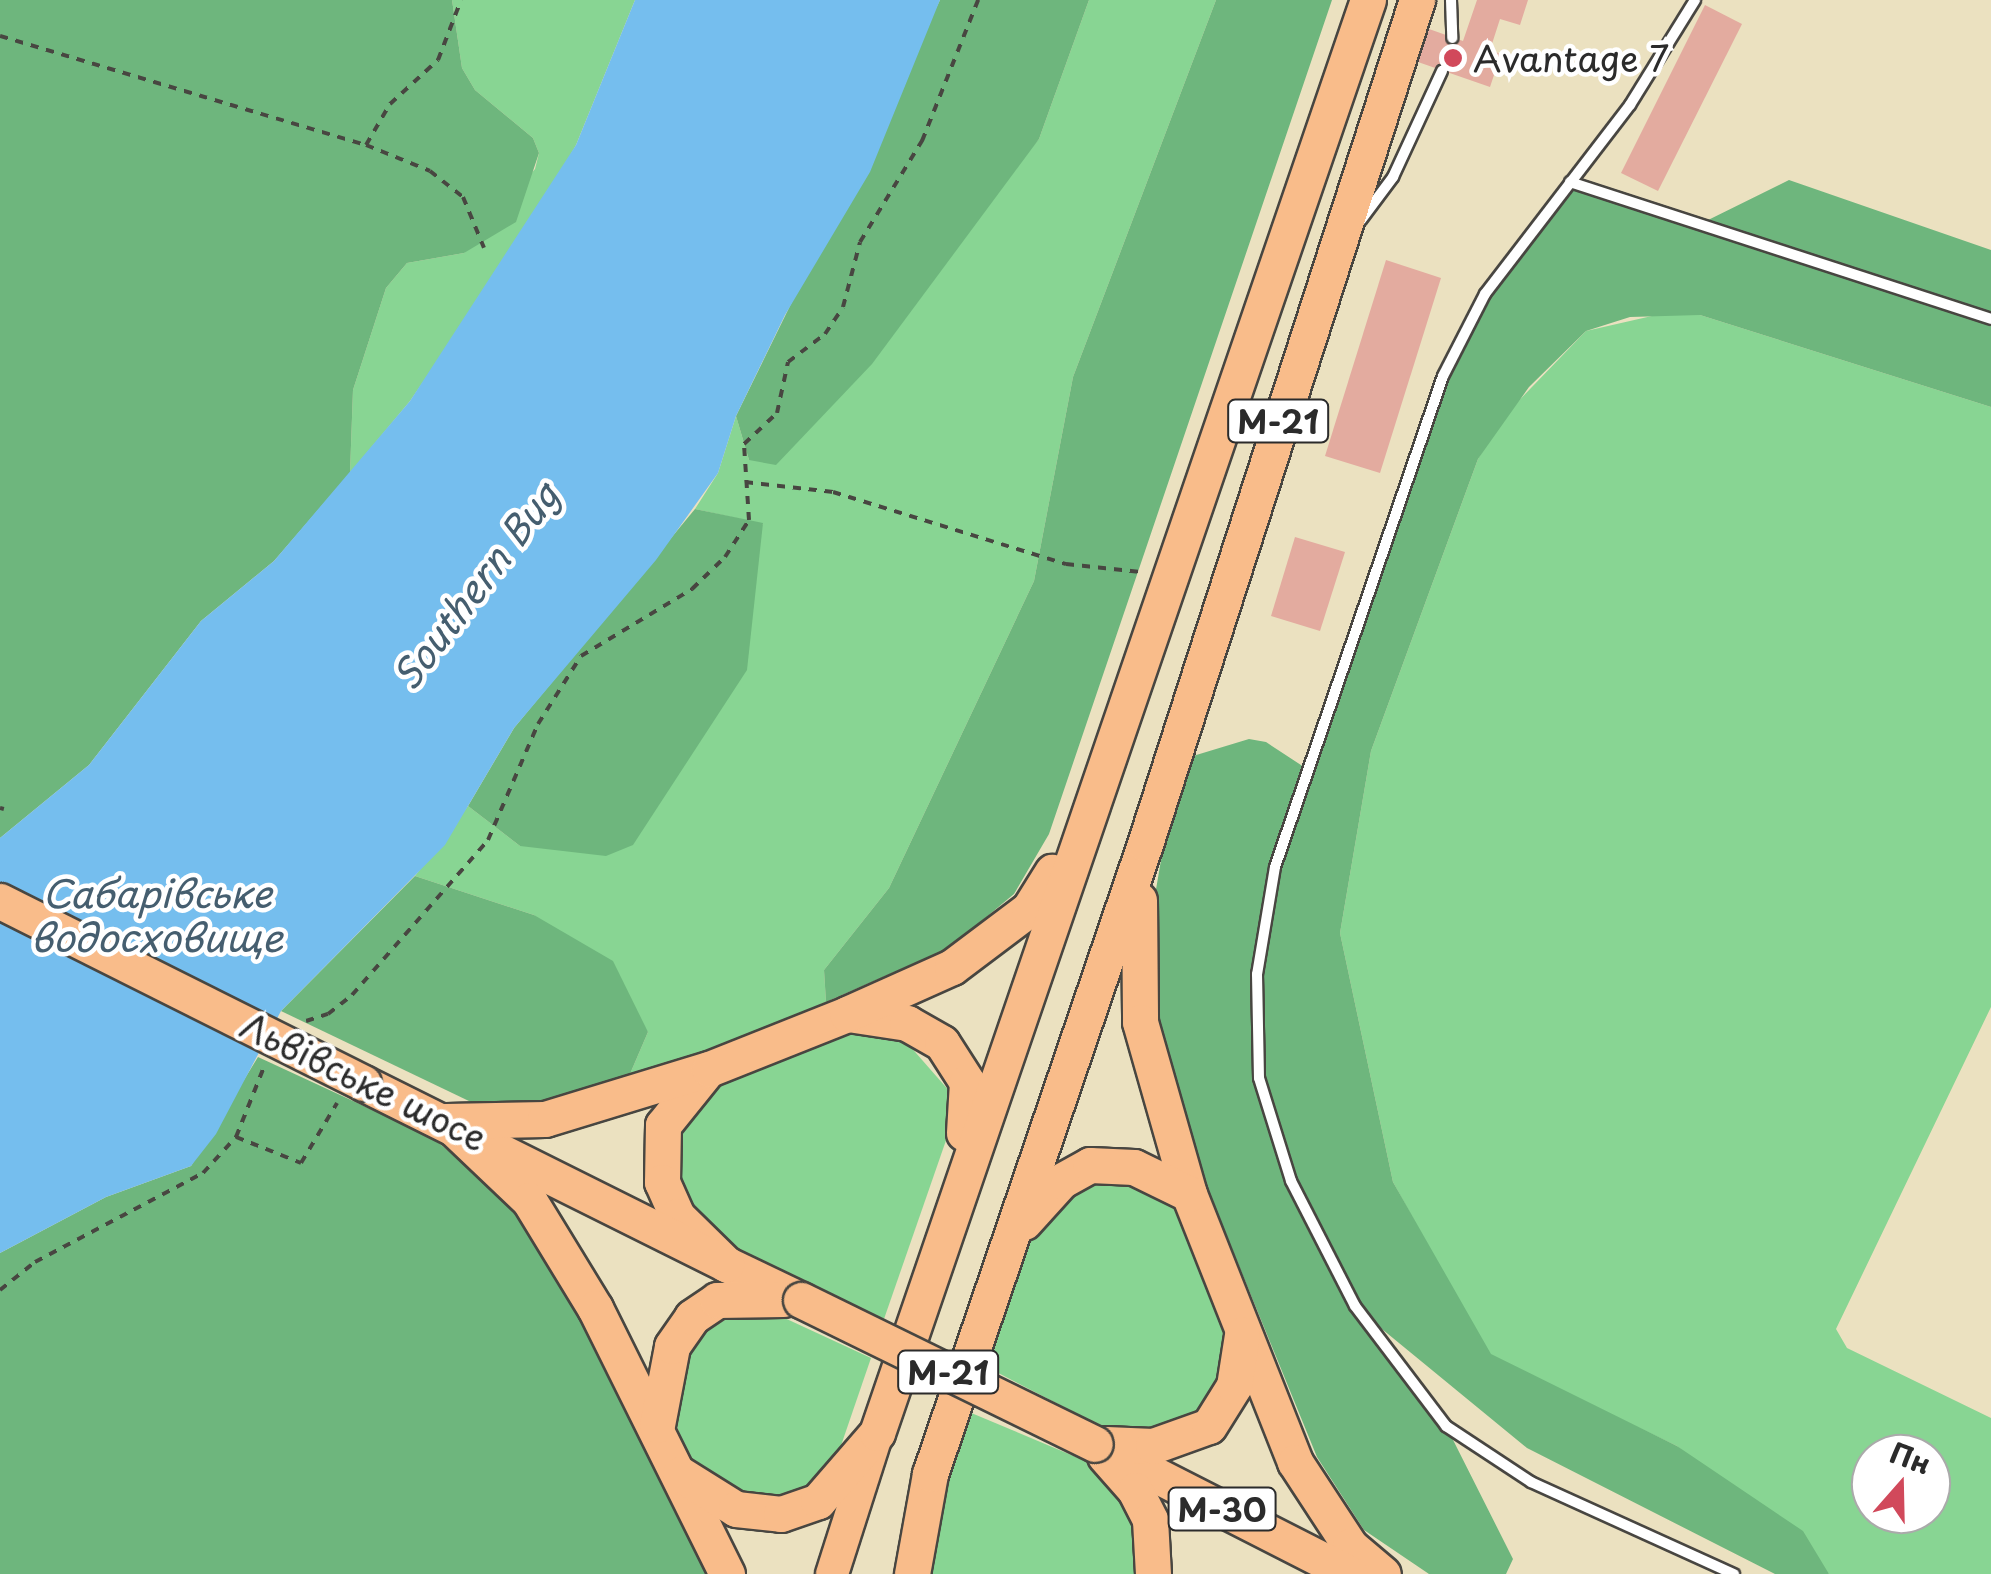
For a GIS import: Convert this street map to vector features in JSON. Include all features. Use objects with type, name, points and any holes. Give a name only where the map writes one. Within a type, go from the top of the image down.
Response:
[{"type":"highway","name":"М-21","points":[[446,1121],[545,1120],[709,1069],[952,967],[1029,909],[1083,823],[1368,0]]},
{"type":"highway","name":"М-21","points":[[912,1574],[930,1474],[1145,844],[1328,266],[1417,0]]},
{"type":"highway","points":[[680,1474],[736,1509],[781,1514],[818,1501],[877,1433],[1083,823]]},
{"type":"highway","points":[[1145,844],[1135,942],[1140,1022],[1189,1194],[1294,1462],[1350,1546],[1383,1574]]},
{"type":"highway","name":"Львівське шосе","points":[[0,901],[353,1089],[446,1121],[726,1264]]},
{"type":"highway","points":[[847,1014],[908,1023],[942,1043],[956,1060],[969,1098],[955,1202]]},
{"type":"highway","points":[[709,1069],[663,1125],[658,1163],[677,1216],[726,1264]]},
{"type":"highway","points":[[446,1121],[529,1200],[656,1426],[727,1574]]},
{"type":"highway","points":[[1011,1239],[1049,1191],[1090,1166],[1134,1167],[1189,1194]]},
{"type":"highway","name":"М-21","points":[[726,1264],[1095,1444],[1135,1490],[1150,1520],[1153,1574]]},
{"type":"highway","points":[[656,1426],[672,1346],[692,1317],[717,1300],[801,1300]]},
{"type":"highway","points":[[1095,1444],[1153,1446],[1209,1426],[1234,1386],[1242,1335]]},
{"type":"highway","name":"М-30","points":[[1095,1444],[1350,1574]]},
{"type":"main road","points":[[832,1574],[877,1433]]},
{"type":"main road","points":[[894,1574],[930,1474]]},
{"type":"lane","points":[[1451,0],[1452,38]]},
{"type":"lane","points":[[1695,0],[1657,66],[1485,294],[1442,376],[1275,868],[1257,974],[1259,1078],[1291,1181],[1355,1306],[1446,1426],[1531,1482],[1734,1574]]},
{"type":"lane","points":[[1328,266],[1394,177],[1442,71]]},
{"type":"lane","points":[[1570,182],[1991,318]]},
{"type":"path","points":[[366,145],[390,104],[438,60],[461,0]]},
{"type":"path","points":[[292,1015],[308,1022],[328,1014],[454,883],[488,840],[538,724],[582,656],[692,589],[725,557],[748,520],[744,444],[778,413],[788,362],[825,334],[843,307],[860,242],[922,141],[978,0]]},
{"type":"path","points":[[0,36],[366,145],[449,182],[464,197],[484,248]]},
{"type":"path","points":[[745,482],[833,492],[1066,564],[1171,574]]},
{"type":"path","points":[[0,1290],[35,1262],[203,1173],[236,1137],[269,1058]]},
{"type":"path","points":[[236,1137],[300,1163],[353,1089]]},
{"type":"green space","points":[[0,0],[452,0],[462,68],[475,90],[533,138],[539,153],[516,222],[464,253],[407,263],[386,288],[353,390],[350,473],[274,561],[201,621],[89,765],[0,838]]},
{"type":"green space","points":[[452,0],[635,0],[576,145],[532,223],[410,401],[350,473],[353,390],[386,288],[407,263],[464,253],[535,169],[539,153],[533,138],[475,90],[462,68]]},
{"type":"green space","points":[[940,0],[1089,0],[1039,139],[872,364],[776,465],[749,460],[736,416]]},
{"type":"green space","points":[[1089,0],[1216,0],[1073,377],[1034,581],[889,888],[824,970],[826,1002],[624,1088],[648,1032],[534,915],[415,876],[468,806],[520,846],[763,524],[695,509],[718,473],[736,416],[749,460],[1039,139]]},
{"type":"green space","points":[[1216,0],[1332,0],[1049,834],[1014,894],[949,948],[826,1002],[824,970],[889,888],[1034,581],[1073,377]]},
{"type":"green space","points":[[1789,180],[1991,250],[1991,407],[1700,315],[1630,317],[1586,331],[1529,387],[1478,459],[1371,751],[1340,933],[1393,1182],[1491,1354],[1677,1446],[1803,1531],[1829,1574],[1775,1574],[1527,1448],[1360,1311],[1446,1426],[1513,1559],[1506,1574],[1429,1574],[1364,1530],[1317,1457],[1204,1180],[1158,1024],[1152,913],[1161,860],[1193,756],[1249,739],[1266,742],[1307,769],[1443,376],[1469,319],[1570,182],[1698,225]]},
{"type":"green space","points":[[1665,313],[1700,315],[1991,407],[1991,1007],[1836,1329],[1847,1348],[1991,1418],[1991,1574],[1829,1574],[1677,1446],[1489,1356],[1393,1182],[1340,933],[1371,751],[1478,459],[1503,417],[1586,331]]},
{"type":"green space","points":[[695,509],[763,523],[747,670],[633,845],[606,856],[520,846],[468,806],[514,728]]},
{"type":"green space","points":[[415,876],[534,915],[613,961],[648,1032],[624,1088],[544,1107],[471,1102],[281,1011]]},
{"type":"green space","points":[[836,1029],[886,1033],[909,1045],[951,1093],[951,1126],[884,1319],[733,1249],[708,1232],[678,1186],[677,1138],[685,1118],[716,1086]]},
{"type":"green space","points":[[258,1057],[433,1138],[522,1213],[563,1275],[715,1574],[0,1574],[0,1253],[106,1197],[191,1166]]},
{"type":"green space","points":[[1101,1170],[1171,1190],[1226,1325],[1227,1379],[1177,1434],[1112,1432],[983,1365],[1034,1223]]},
{"type":"green space","points":[[778,1315],[871,1358],[834,1466],[795,1493],[749,1500],[705,1478],[687,1456],[671,1409],[684,1357],[699,1336],[731,1316]]},
{"type":"green space","points":[[969,1412],[1095,1465],[1137,1519],[1138,1574],[922,1574],[928,1529]]},
{"type":"water","points":[[635,0],[940,0],[870,172],[785,315],[736,416],[718,473],[656,560],[514,728],[445,845],[281,1011],[216,1134],[191,1166],[106,1197],[0,1253],[0,838],[89,765],[201,621],[274,561],[410,401],[576,145]]},
{"type":"building","points":[[1477,0],[1528,0],[1520,25],[1500,19],[1490,50],[1501,54],[1490,87],[1418,62],[1429,29],[1463,41]]},
{"type":"building","points":[[1705,5],[1742,24],[1658,191],[1621,173]]},
{"type":"building","points":[[1386,260],[1441,278],[1380,473],[1325,456]]},
{"type":"building","points":[[1295,537],[1345,552],[1320,631],[1271,616]]},
{"type":"place","name":"Avantage 7","points":[[1453,58]]},
{"type":"water label","name":"Southern Bug","points":[[475,585]]},
{"type":"water label","name":"Сабарівське водосховище","points":[[157,914]]}]
